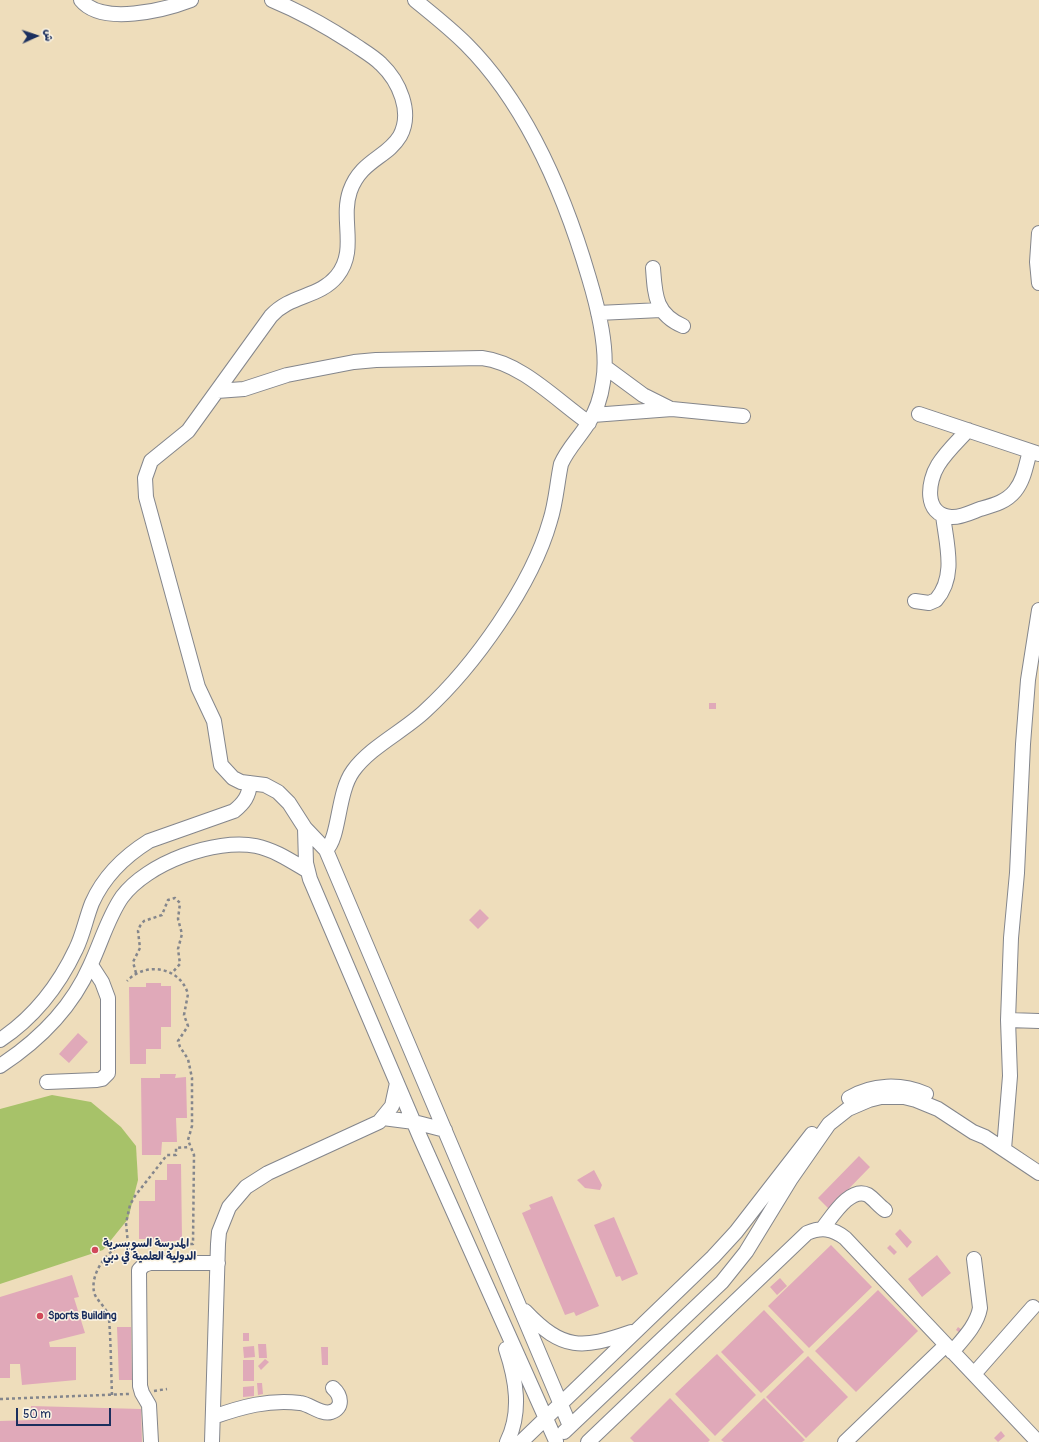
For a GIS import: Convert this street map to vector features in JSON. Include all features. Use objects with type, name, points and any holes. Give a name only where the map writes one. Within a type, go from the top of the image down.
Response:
[{"type":"street","points":[[81,0],[97,11],[120,13],[155,11],[173,7],[191,0]]},
{"type":"street","points":[[272,0],[303,13],[319,22],[381,63],[399,89],[404,109],[404,123],[395,142],[368,164],[353,184],[346,208],[348,252],[338,275],[318,291],[291,300],[277,309],[188,431],[151,460],[146,473],[145,487],[198,687],[214,721],[221,764],[233,778],[264,785],[278,792],[288,803],[305,828],[326,850],[570,1426]]},
{"type":"street","points":[[326,850],[333,840],[343,792],[353,771],[367,757],[424,712],[446,691],[473,660],[515,597],[534,561],[550,522],[562,460],[573,442],[591,419],[602,389],[605,367],[598,313],[578,240],[564,203],[542,153],[514,105],[482,62],[466,44],[415,0]]},
{"type":"street","points":[[1039,233],[1037,262],[1039,283]]},
{"type":"street","points":[[653,268],[655,291],[661,310],[675,323],[683,326]]},
{"type":"street","points":[[598,313],[661,310]]},
{"type":"street","points":[[217,391],[244,389],[287,375],[354,362],[376,360],[482,358],[492,359],[511,366],[591,419],[672,409],[743,416]]},
{"type":"street","points":[[605,367],[637,391],[672,409]]},
{"type":"street","points":[[919,414],[1034,453],[1020,483],[1005,500],[956,517],[943,515]]},
{"type":"street","points":[[915,601],[929,603],[936,600],[948,574],[950,564],[943,515],[931,502],[929,490],[931,482],[942,459],[968,430]]},
{"type":"street","points":[[1004,1149],[1010,1076],[1008,1020],[1011,938],[1017,873],[1023,744],[1028,680],[1039,610]]},
{"type":"street","points":[[0,1040],[34,1011],[58,982],[77,948],[92,903],[107,879],[116,868],[137,849],[149,841],[234,811],[244,802],[250,783]]},
{"type":"street","points":[[305,828],[308,871],[420,1137],[555,1441],[713,1291],[730,1272],[829,1124],[848,1109],[881,1097],[893,1096],[916,1100],[938,1109],[969,1130],[985,1137],[1004,1149],[1039,1173]]},
{"type":"street","points":[[0,1066],[25,1048],[54,1019],[79,986],[91,965],[116,906],[135,882],[154,868],[206,848],[231,844],[244,844],[267,849],[308,871]]},
{"type":"street","points":[[47,1082],[98,1080],[102,1079],[108,1073],[108,998],[102,982],[91,965]]},
{"type":"street","points":[[1008,1020],[1039,1021]]},
{"type":"street","points":[[212,1442],[219,1232],[229,1207],[246,1187],[268,1173],[378,1122],[392,1106],[397,1083]]},
{"type":"street","points":[[521,1442],[545,1417],[721,1249],[824,1119],[844,1101],[855,1094],[887,1087],[907,1088],[919,1091],[943,1103],[974,1126],[985,1137]]},
{"type":"street","points":[[378,1122],[414,1122],[445,1130]]},
{"type":"street","points":[[378,1122],[393,1126],[420,1137]]},
{"type":"street","points":[[822,1229],[847,1199],[856,1194],[868,1195],[885,1210]]},
{"type":"street","points":[[595,1439],[807,1234],[822,1229],[830,1230],[844,1238],[1038,1442]]},
{"type":"street","points":[[845,1442],[949,1348],[976,1321],[979,1315],[979,1302],[974,1259]]},
{"type":"street","points":[[151,1442],[149,1405],[140,1386],[139,1270],[144,1265],[150,1263],[218,1263]]},
{"type":"street","points":[[520,1306],[547,1332],[564,1341],[575,1344],[601,1342],[636,1330]]},
{"type":"street","points":[[974,1374],[1033,1307]]},
{"type":"street","points":[[501,1318],[503,1339],[512,1366],[516,1392],[514,1422],[507,1442]]},
{"type":"street","points":[[213,1417],[241,1407],[258,1403],[300,1403],[311,1405],[323,1412],[332,1412],[339,1405],[340,1401],[340,1396],[333,1388]]},
{"type":"path","points":[[136,973],[133,962],[140,948],[138,931],[140,926],[144,921],[160,917],[164,912],[168,900],[173,898],[178,899],[180,903],[178,919],[182,934],[178,949],[180,964],[172,973]]},
{"type":"path","points":[[0,1399],[112,1395],[108,1315],[95,1294],[93,1285],[99,1268],[117,1247],[128,1244],[193,1244],[194,1155],[189,1147],[188,1137],[192,1126],[192,1074],[188,1059],[178,1041],[187,1029],[184,1015],[189,998],[187,990],[181,981],[172,973],[157,969],[143,970],[136,973],[127,981]]},
{"type":"path","points":[[128,1244],[127,1215],[135,1196],[167,1156],[176,1155],[176,1148],[189,1147]]},
{"type":"green space","points":[[52,1095],[91,1102],[121,1127],[136,1146],[138,1180],[128,1219],[103,1250],[0,1284],[0,1109]]},
{"type":"building","points":[[709,703],[716,703],[716,709],[709,709]]},
{"type":"building","points":[[480,909],[489,918],[478,929],[469,920]]},
{"type":"building","points":[[146,983],[161,983],[161,986],[171,986],[171,1027],[161,1027],[161,1049],[146,1049],[146,1064],[130,1064],[129,987],[146,987]]},
{"type":"building","points":[[78,1033],[88,1042],[69,1063],[59,1054]]},
{"type":"building","points":[[160,1074],[176,1074],[175,1078],[186,1077],[187,1118],[176,1118],[177,1142],[162,1142],[161,1155],[142,1155],[141,1078],[160,1078]]},
{"type":"building","points":[[859,1156],[870,1167],[829,1209],[818,1198]]},
{"type":"building","points":[[167,1164],[181,1164],[182,1240],[156,1243],[156,1239],[139,1239],[139,1201],[155,1201],[155,1180],[167,1180]]},
{"type":"building","points":[[594,1170],[602,1185],[600,1190],[585,1188],[577,1180]]},
{"type":"building","points":[[552,1196],[599,1306],[576,1316],[574,1312],[565,1315],[522,1213],[531,1209],[529,1205]]},
{"type":"building","points":[[614,1217],[638,1274],[622,1281],[620,1276],[616,1277],[594,1225]]},
{"type":"building","points":[[900,1229],[912,1242],[907,1248],[895,1234]]},
{"type":"building","points":[[831,1245],[872,1287],[809,1348],[768,1306]]},
{"type":"building","points":[[890,1245],[897,1252],[894,1255],[887,1248]]},
{"type":"building","points":[[937,1255],[951,1273],[922,1297],[908,1279]]},
{"type":"building","name":"Sports Building","points":[[72,1275],[79,1297],[74,1298],[85,1333],[49,1342],[50,1347],[76,1347],[76,1380],[22,1385],[20,1364],[10,1364],[10,1378],[0,1378],[0,1297]]},
{"type":"building","points":[[780,1278],[787,1286],[777,1295],[770,1287]]},
{"type":"building","points":[[878,1290],[918,1331],[856,1392],[815,1351]]},
{"type":"building","points":[[764,1310],[804,1352],[761,1393],[721,1352]]},
{"type":"building","points":[[117,1327],[131,1327],[132,1380],[119,1380]]},
{"type":"building","points":[[958,1327],[962,1330],[960,1333],[956,1330]]},
{"type":"building","points":[[243,1333],[249,1333],[249,1341],[243,1341]]},
{"type":"building","points":[[258,1344],[266,1344],[267,1358],[259,1358]]},
{"type":"building","points":[[254,1346],[255,1357],[244,1358],[243,1347]]},
{"type":"building","points":[[321,1347],[328,1347],[328,1365],[322,1365]]},
{"type":"building","points":[[717,1354],[756,1395],[715,1436],[675,1394]]},
{"type":"building","points":[[808,1356],[848,1397],[806,1438],[766,1397]]},
{"type":"building","points":[[265,1359],[269,1362],[261,1370],[258,1366]]},
{"type":"building","points":[[243,1360],[254,1360],[254,1381],[243,1381]]},
{"type":"building","points":[[257,1383],[262,1383],[263,1394],[258,1395]]},
{"type":"building","points":[[254,1386],[254,1396],[243,1397],[243,1387]]},
{"type":"building","points":[[670,1398],[710,1440],[708,1442],[634,1442],[630,1438]]},
{"type":"building","points":[[764,1398],[805,1440],[802,1442],[724,1442],[721,1440]]},
{"type":"building","points":[[31,1406],[141,1409],[142,1442],[0,1442],[0,1421],[32,1420]]},
{"type":"building","points":[[1001,1431],[1005,1436],[998,1442],[994,1438]]},
{"type":"place","name":"المدرسة السويسرية الدولية العلمية في دبي","points":[[95,1250]]},
{"type":"place","name":"Sports Building","points":[[40,1316]]}]
